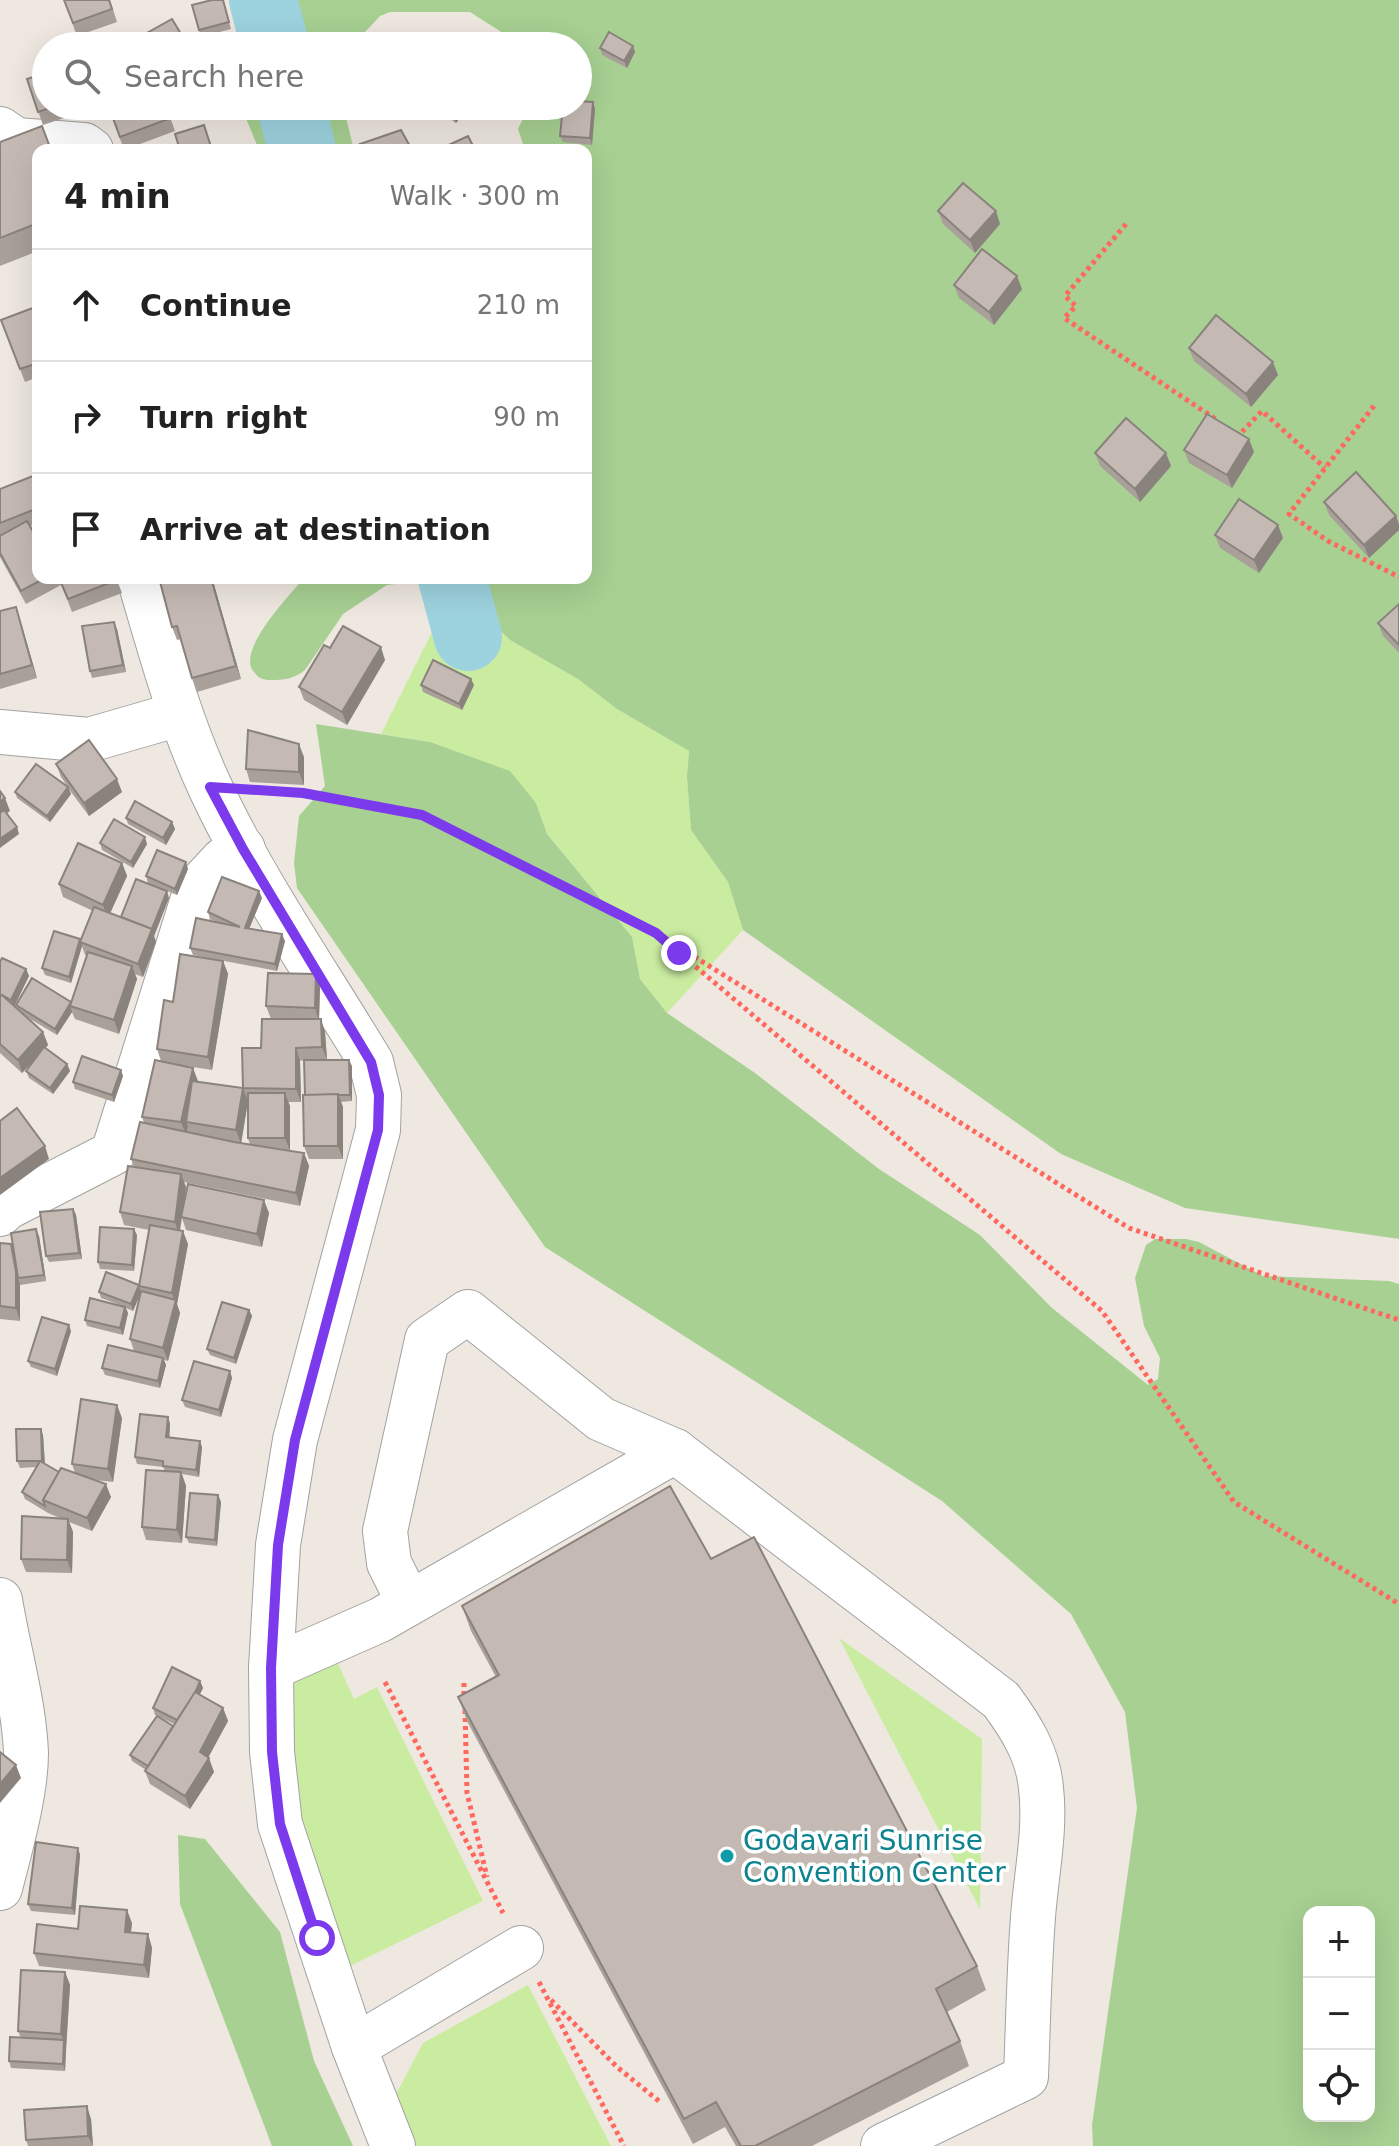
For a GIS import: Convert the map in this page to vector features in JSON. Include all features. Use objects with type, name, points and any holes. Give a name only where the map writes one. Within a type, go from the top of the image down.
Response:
[{"type":"street","points":[[0,129],[16,140],[70,144]]},
{"type":"street","points":[[141,584],[179,714],[210,787],[243,849],[371,1062],[379,1095],[378,1130],[295,1440],[278,1545],[271,1668],[272,1752],[280,1824],[354,2047],[393,2146]]},
{"type":"street","points":[[0,732],[89,740],[179,714]]},
{"type":"street","points":[[0,1214],[6,1208],[113,1153],[196,889],[223,860],[243,849]]},
{"type":"street","points":[[409,1603],[389,1563],[385,1531],[427,1340],[468,1312],[601,1419],[675,1451],[1001,1700],[1020,1726],[1034,1755],[1041,1787],[1042,1820],[1033,1919],[1026,2077],[883,2146]]},
{"type":"street","points":[[271,1668],[380,1620],[675,1451]]},
{"type":"street","points":[[0,1600],[21,1708],[26,1756],[0,1888]]},
{"type":"street","points":[[354,2047],[521,1948]]},
{"type":"path","points":[[1126,224],[1065,296],[1076,306],[1064,318],[1239,435],[1262,411],[1325,468]]},
{"type":"path","points":[[1374,406],[1289,514],[1328,541],[1399,577]]},
{"type":"path","points":[[210,787],[303,793],[422,815],[656,933],[1129,1228],[1399,1320]]},
{"type":"path","points":[[656,933],[1102,1311],[1234,1502],[1399,1604]]},
{"type":"path","points":[[464,1683],[467,1793],[490,1886]]},
{"type":"path","points":[[545,1993],[617,2067],[660,2102]]},
{"type":"green space","points":[[255,0],[1399,0],[1399,1239],[1185,1208],[1061,1154],[743,930],[728,882],[691,830],[687,777],[689,751],[617,709],[578,679],[510,640],[486,617],[417,584],[592,584],[592,144],[523,144],[518,129],[522,120],[592,120],[592,32],[501,32],[470,12],[390,12],[380,16],[365,32],[254,32]]},
{"type":"green space","points":[[247,120],[346,120],[352,144],[257,144]]},
{"type":"green space","points":[[299,584],[395,584],[387,585],[343,614],[301,673],[289,678],[263,679],[250,663],[252,651],[277,610]]},
{"type":"green space","points":[[449,598],[486,617],[510,640],[578,679],[617,709],[689,751],[687,777],[691,830],[728,882],[743,930],[667,1013],[640,979],[632,937],[547,834],[536,803],[430,742],[381,734]]},
{"type":"green space","points":[[316,724],[430,742],[510,771],[536,803],[547,834],[632,937],[640,979],[667,1013],[755,1073],[879,1169],[980,1235],[1052,1308],[1148,1385],[1158,1379],[1160,1358],[1144,1326],[1135,1278],[1146,1245],[1155,1239],[1199,1242],[1263,1276],[1389,1281],[1399,1284],[1399,2146],[1093,2146],[1092,2125],[1137,1808],[1125,1712],[1071,1614],[942,1501],[545,1247],[297,888],[294,863],[299,816],[325,786]]},
{"type":"green space","points":[[839,1638],[982,1739],[980,1909]]},
{"type":"green space","points":[[334,1655],[354,1699],[377,1687],[483,1901],[346,1968],[303,1844],[283,1677]]},
{"type":"green space","points":[[178,1835],[205,1839],[280,1932],[314,2061],[353,2146],[272,2146],[180,1904]]},
{"type":"green space","points":[[528,1985],[611,2146],[412,2146],[393,2100],[423,2043]]},
{"type":"building","points":[[64,0],[109,0],[112,9],[73,23]]},
{"type":"building","points":[[223,0],[229,22],[199,30],[192,5]]},
{"type":"building","points":[[172,19],[180,32],[149,32]]},
{"type":"building","points":[[609,32],[633,46],[624,61],[600,48]]},
{"type":"building","points":[[32,77],[32,94],[27,79]]},
{"type":"building","points":[[114,120],[166,120],[120,137]]},
{"type":"building","points":[[562,120],[592,120],[590,138],[560,136]]},
{"type":"building","points":[[204,125],[210,144],[178,144],[175,134]]},
{"type":"building","points":[[42,126],[49,144],[32,144],[32,225],[0,238],[0,142]]},
{"type":"building","points":[[401,130],[409,144],[360,144]]},
{"type":"building","points":[[468,136],[472,144],[451,144]]},
{"type":"building","points":[[963,183],[996,211],[970,240],[938,211]]},
{"type":"building","points":[[982,249],[1017,276],[989,312],[954,285]]},
{"type":"building","points":[[32,308],[32,365],[20,369],[1,320]]},
{"type":"building","points":[[1216,315],[1273,362],[1246,394],[1189,348]]},
{"type":"building","points":[[1207,414],[1249,439],[1227,475],[1184,450]]},
{"type":"building","points":[[1126,418],[1166,453],[1135,489],[1095,453]]},
{"type":"building","points":[[1356,472],[1396,516],[1364,545],[1324,502]]},
{"type":"building","points":[[32,476],[32,510],[0,523],[0,489]]},
{"type":"building","points":[[1239,499],[1278,525],[1254,560],[1215,535]]},
{"type":"building","points":[[27,521],[32,530],[34,584],[21,591],[0,553],[0,536]]},
{"type":"building","points":[[62,584],[107,584],[68,599]]},
{"type":"building","points":[[161,584],[213,584],[236,666],[192,678],[177,626],[172,627]]},
{"type":"building","points":[[1399,604],[1399,645],[1378,623]]},
{"type":"building","points":[[16,607],[32,665],[0,674],[0,611]]},
{"type":"building","points":[[114,622],[123,665],[90,671],[82,626]]},
{"type":"building","points":[[343,626],[381,647],[342,712],[299,687],[324,645],[330,648]]},
{"type":"building","points":[[433,660],[471,679],[459,704],[421,685]]},
{"type":"building","points":[[248,730],[299,744],[299,772],[246,769]]},
{"type":"building","points":[[89,740],[117,779],[84,803],[56,764]]},
{"type":"building","points":[[36,764],[68,787],[47,816],[15,792]]},
{"type":"building","points":[[135,801],[172,822],[163,838],[126,818]]},
{"type":"building","points":[[4,810],[17,827],[0,839],[0,813]]},
{"type":"building","points":[[114,819],[145,837],[131,862],[100,843]]},
{"type":"building","points":[[78,843],[122,863],[103,905],[59,884]]},
{"type":"building","points":[[157,850],[186,862],[175,889],[146,876]]},
{"type":"building","points":[[222,877],[259,891],[245,928],[282,934],[275,964],[190,948],[196,918],[240,927],[208,912]]},
{"type":"building","points":[[136,879],[167,891],[152,929],[121,917]]},
{"type":"building","points":[[94,907],[152,929],[138,964],[80,942]]},
{"type":"building","points":[[54,931],[80,939],[69,977],[42,968]]},
{"type":"building","points":[[88,952],[132,966],[114,1020],[70,1006]]},
{"type":"building","points":[[180,954],[223,961],[208,1057],[157,1049],[164,1000],[173,1002]]},
{"type":"building","points":[[2,958],[26,969],[11,1000],[0,995]]},
{"type":"building","points":[[268,973],[316,974],[315,1008],[266,1006]]},
{"type":"building","points":[[32,978],[71,1002],[55,1029],[16,1005]]},
{"type":"building","points":[[2,995],[43,1032],[18,1060],[0,1044]]},
{"type":"building","points":[[262,1019],[321,1019],[322,1047],[296,1048],[296,1089],[243,1088],[242,1048],[261,1048]]},
{"type":"building","points":[[44,1047],[67,1064],[50,1088],[26,1071]]},
{"type":"building","points":[[82,1056],[121,1070],[112,1095],[73,1082]]},
{"type":"building","points":[[155,1060],[193,1068],[181,1122],[142,1117]]},
{"type":"building","points":[[304,1060],[349,1060],[350,1095],[305,1095]]},
{"type":"building","points":[[192,1081],[243,1088],[236,1130],[186,1122]]},
{"type":"building","points":[[248,1093],[285,1093],[285,1138],[248,1138]]},
{"type":"building","points":[[338,1094],[338,1146],[304,1146],[303,1095]]},
{"type":"building","points":[[17,1108],[45,1146],[0,1178],[0,1121]]},
{"type":"building","points":[[140,1122],[304,1153],[296,1193],[131,1159]]},
{"type":"building","points":[[128,1166],[181,1174],[175,1222],[120,1212]]},
{"type":"building","points":[[188,1184],[264,1200],[257,1234],[181,1217]]},
{"type":"building","points":[[73,1209],[79,1253],[46,1256],[40,1212]]},
{"type":"building","points":[[150,1225],[183,1231],[172,1293],[139,1286]]},
{"type":"building","points":[[100,1227],[134,1229],[132,1265],[98,1262]]},
{"type":"building","points":[[36,1229],[44,1275],[18,1278],[11,1233]]},
{"type":"building","points":[[0,1243],[11,1244],[16,1272],[16,1308],[0,1306]]},
{"type":"building","points":[[106,1272],[139,1285],[131,1304],[99,1292]]},
{"type":"building","points":[[141,1291],[176,1300],[163,1348],[130,1339]]},
{"type":"building","points":[[90,1298],[125,1307],[120,1328],[85,1320]]},
{"type":"building","points":[[222,1302],[249,1310],[234,1358],[207,1349]]},
{"type":"building","points":[[42,1317],[69,1325],[55,1369],[28,1361]]},
{"type":"building","points":[[108,1345],[163,1358],[158,1381],[102,1368]]},
{"type":"building","points":[[194,1361],[230,1371],[219,1410],[182,1400]]},
{"type":"building","points":[[81,1399],[117,1405],[108,1469],[72,1464]]},
{"type":"building","points":[[140,1414],[168,1417],[166,1437],[200,1441],[196,1470],[163,1466],[163,1461],[135,1457]]},
{"type":"building","points":[[16,1429],[41,1429],[42,1461],[17,1461]]},
{"type":"building","points":[[40,1461],[59,1472],[43,1500],[45,1506],[22,1492]]},
{"type":"building","points":[[61,1468],[106,1484],[87,1518],[43,1500]]},
{"type":"building","points":[[146,1470],[181,1472],[177,1530],[142,1527]]},
{"type":"building","name":"Godavari Sunrise Convention Center","points":[[670,1486],[711,1559],[754,1537],[977,1966],[936,1989],[960,2041],[755,2146],[741,2146],[716,2102],[684,2119],[458,1697],[499,1675],[462,1606]]},
{"type":"building","points":[[190,1493],[218,1495],[215,1540],[186,1537]]},
{"type":"building","points":[[22,1516],[68,1519],[67,1560],[21,1559]]},
{"type":"building","points":[[172,1667],[200,1681],[177,1720],[153,1708]]},
{"type":"building","points":[[195,1692],[223,1708],[200,1752],[209,1758],[185,1796],[145,1771]]},
{"type":"building","points":[[157,1716],[173,1726],[148,1766],[130,1755]]},
{"type":"building","points":[[0,1752],[16,1765],[0,1784]]},
{"type":"building","points":[[36,1842],[78,1848],[72,1908],[28,1904]]},
{"type":"building","points":[[80,1906],[127,1910],[125,1932],[148,1934],[144,1965],[34,1953],[37,1924],[78,1929]]},
{"type":"building","points":[[21,1970],[65,1972],[61,2034],[18,2031]]},
{"type":"building","points":[[10,2037],[64,2040],[63,2064],[9,2061]]},
{"type":"building","points":[[87,2106],[88,2136],[26,2140],[24,2110]]},
{"type":"waterway","points":[[263,0],[271,32]]},
{"type":"waterway","points":[[294,120],[300,144]]},
{"type":"waterway","points":[[454,584],[468,637]]},
{"type":"place","name":"Godavari Sunrise Convention Center","points":[[727,1856]]},
{"type":"route","points":[[317,1938],[280,1824],[272,1752],[271,1668],[278,1545],[295,1440],[378,1130],[379,1095],[371,1062],[243,849],[210,787],[303,793],[422,815],[656,933],[679,953]]}]
